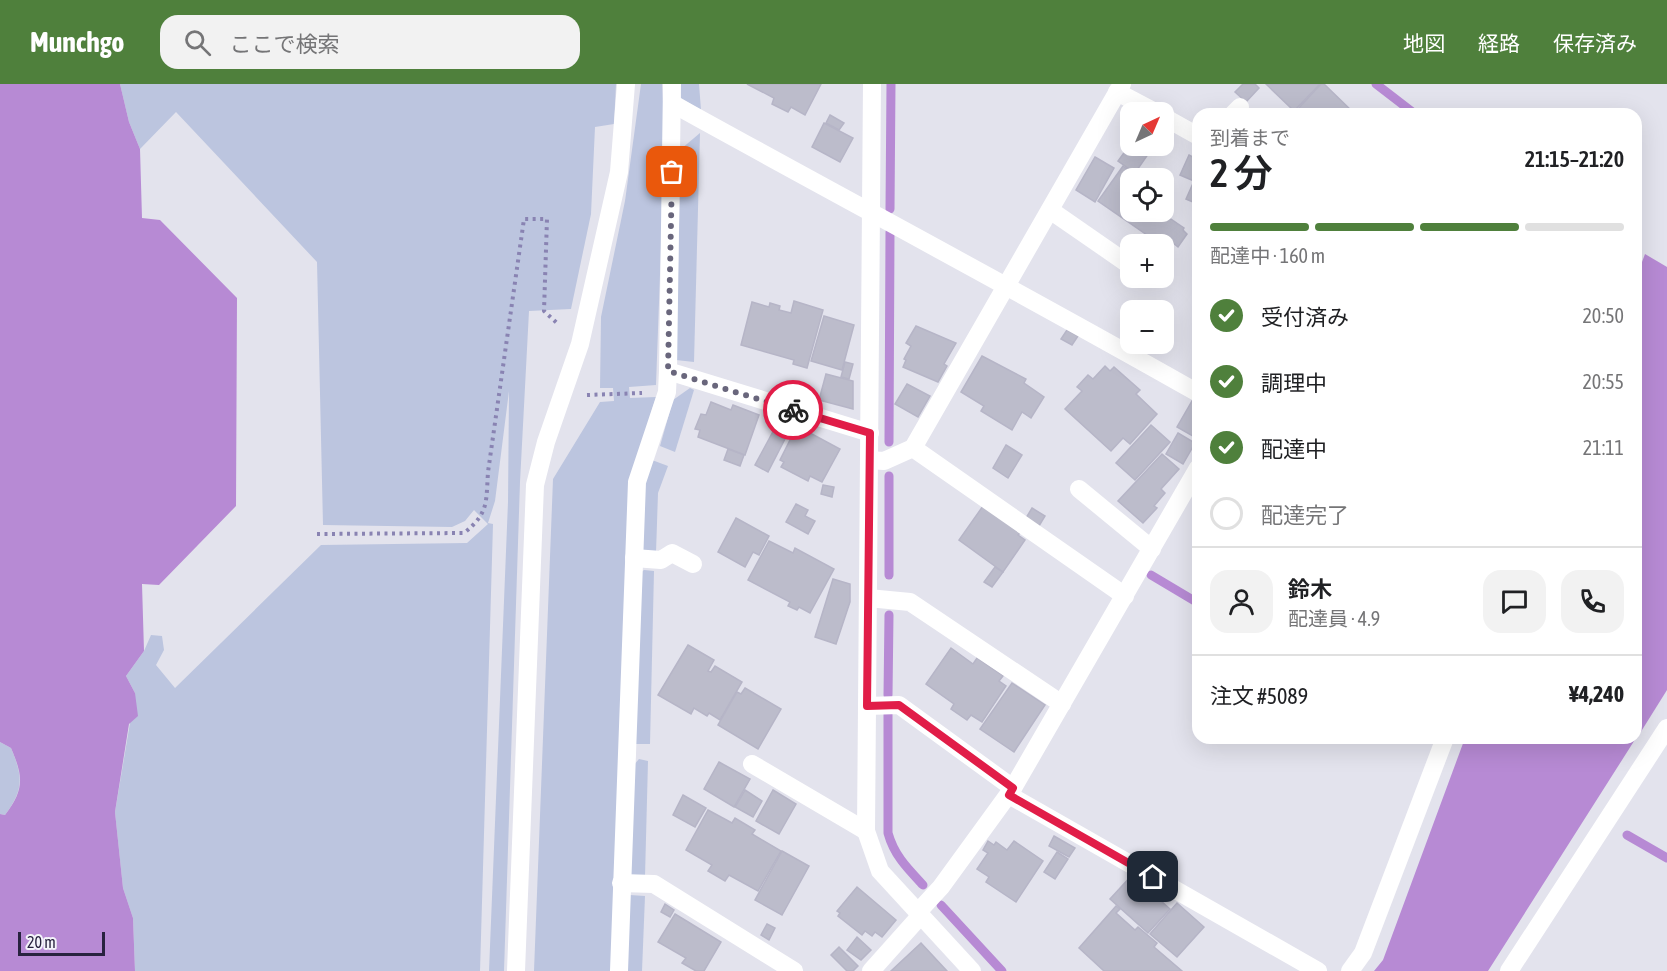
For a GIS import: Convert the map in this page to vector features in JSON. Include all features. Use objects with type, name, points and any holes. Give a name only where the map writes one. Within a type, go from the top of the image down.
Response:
[{"type":"street","points":[[516,971],[535,485],[546,442],[580,344],[619,172],[626,84]]},
{"type":"street","points":[[619,971],[637,482],[667,392],[672,84]]},
{"type":"street","points":[[872,84],[866,831],[880,871],[972,971]]},
{"type":"street","points":[[869,460],[884,461],[913,448],[1119,88],[1140,102]]},
{"type":"street","points":[[673,104],[871,214],[1008,285],[1192,390]]},
{"type":"street","points":[[1174,123],[1192,133]]},
{"type":"street","points":[[1050,210],[1120,258]]},
{"type":"street","points":[[668,371],[870,433]]},
{"type":"street","points":[[913,448],[1125,596]]},
{"type":"street","points":[[871,971],[941,887],[1011,791],[1192,479]]},
{"type":"street","points":[[1079,489],[1152,549]]},
{"type":"street","points":[[634,558],[662,560],[672,553],[693,564]]},
{"type":"street","points":[[868,598],[910,602],[1062,704]]},
{"type":"street","points":[[867,706],[899,705],[1011,791],[1318,971]]},
{"type":"street","points":[[1509,971],[1667,728]]},
{"type":"street","points":[[1350,971],[1363,953],[1443,744]]},
{"type":"street","points":[[752,764],[866,831]]},
{"type":"street","points":[[621,883],[654,884],[794,971]]},
{"type":"path","points":[[316,534],[464,532],[479,521],[485,512],[488,472],[524,219],[547,219],[544,311],[580,344]]},
{"type":"path","points":[[600,394],[629,393]]},
{"type":"shaded area","points":[[0,84],[120,84],[129,122],[140,149],[142,218],[160,220],[237,298],[236,506],[159,585],[142,584],[144,651],[126,676],[135,693],[138,716],[129,724],[115,812],[123,888],[133,918],[135,971],[0,971],[0,814],[5,815],[16,798],[20,775],[11,748],[0,742]]},
{"type":"shaded area","points":[[120,84],[616,84],[614,124],[595,127],[591,214],[571,309],[529,311],[520,482],[504,971],[489,971],[508,502],[509,391],[495,501],[488,523],[493,524],[480,971],[135,971],[133,918],[123,888],[115,812],[135,693],[126,676],[144,651],[151,635],[162,636],[164,650],[156,665],[175,688],[321,545],[467,543],[488,524],[474,510],[465,521],[452,527],[323,525],[317,262],[176,112],[140,149],[129,122]]},
{"type":"shaded area","points":[[641,84],[662,84],[665,137],[656,385],[629,387],[630,398],[656,397],[630,480],[611,971],[534,971],[553,479],[600,402],[614,401],[613,388],[600,388],[601,317],[625,201]]},
{"type":"shaded area","points":[[680,84],[699,84],[701,110],[681,98]]},
{"type":"shaded area","points":[[700,133],[694,362],[676,360],[681,149]]},
{"type":"shaded area","points":[[1645,254],[1667,267],[1667,690],[1642,730],[1642,262]]},
{"type":"shaded area","points":[[690,388],[694,390],[675,452],[660,446],[673,400]]},
{"type":"shaded area","points":[[652,460],[668,466],[658,493],[656,553],[640,551],[644,484]]},
{"type":"shaded area","points":[[644,570],[654,571],[650,744],[633,744],[640,573]]},
{"type":"shaded area","points":[[0,742],[11,748],[18,767],[20,783],[16,798],[5,815],[0,814]]},
{"type":"shaded area","points":[[1463,744],[1632,744],[1488,971],[1374,971],[1383,960]]},
{"type":"shaded area","points":[[639,759],[648,761],[645,877],[629,877],[633,766]]},
{"type":"shaded area","points":[[630,895],[645,896],[642,971],[625,971]]},
{"type":"building","points":[[747,84],[821,84],[805,115],[791,107],[788,112],[772,104],[774,98]]},
{"type":"building","points":[[1243,84],[1255,84],[1259,88],[1246,102],[1235,92]]},
{"type":"building","points":[[1266,84],[1320,84],[1297,108],[1291,108]]},
{"type":"building","points":[[1321,84],[1324,84],[1349,108],[1299,108]]},
{"type":"building","points":[[830,115],[844,123],[839,130],[826,123]]},
{"type":"building","points":[[824,123],[853,138],[840,162],[812,147]]},
{"type":"building","points":[[1189,155],[1192,157],[1192,180],[1180,175]]},
{"type":"building","points":[[1122,156],[1147,156],[1138,168],[1128,168],[1118,161]]},
{"type":"building","points":[[1095,157],[1114,168],[1095,202],[1076,190]]},
{"type":"building","points":[[1120,170],[1120,216],[1098,201]]},
{"type":"building","points":[[1192,186],[1192,202],[1186,199]]},
{"type":"building","points":[[1174,221],[1184,228],[1187,234],[1178,247],[1174,244],[1174,234],[1146,234],[1128,222]]},
{"type":"building","points":[[794,301],[823,310],[807,368],[793,364],[794,360],[741,345],[752,302],[769,307],[770,303],[780,306],[779,310],[791,313]]},
{"type":"building","points":[[824,316],[854,325],[842,370],[811,361]]},
{"type":"building","points":[[916,326],[956,343],[944,364],[947,366],[938,382],[903,367],[906,360],[904,359],[911,346],[906,343]]},
{"type":"building","points":[[1067,330],[1078,336],[1072,345],[1061,339]]},
{"type":"building","points":[[982,356],[1026,379],[1024,383],[1044,397],[1031,418],[1022,412],[1012,430],[981,411],[984,406],[961,392]]},
{"type":"building","points":[[845,362],[853,364],[849,379],[841,377]]},
{"type":"building","points":[[1105,366],[1110,371],[1114,367],[1140,390],[1136,394],[1157,414],[1130,444],[1123,438],[1111,451],[1065,409],[1082,391],[1077,387],[1088,375],[1093,379]]},
{"type":"building","points":[[826,374],[853,381],[853,409],[819,400]]},
{"type":"building","points":[[907,384],[930,396],[918,417],[895,404]]},
{"type":"building","points":[[1192,401],[1192,436],[1177,427]]},
{"type":"building","points":[[711,402],[731,410],[733,405],[759,415],[745,455],[698,437],[700,430],[695,429],[701,414],[706,415]]},
{"type":"building","points":[[1151,425],[1170,442],[1135,480],[1116,463]]},
{"type":"building","points":[[776,426],[788,433],[768,472],[755,465]]},
{"type":"building","points":[[797,426],[840,449],[822,482],[810,476],[808,481],[781,467],[784,462],[780,460]]},
{"type":"building","points":[[1178,433],[1192,441],[1192,448],[1183,464],[1166,454]]},
{"type":"building","points":[[1006,445],[1022,455],[1008,478],[993,468]]},
{"type":"building","points":[[728,449],[744,455],[740,466],[724,460]]},
{"type":"building","points":[[1162,454],[1179,469],[1161,489],[1165,493],[1154,506],[1157,508],[1143,523],[1118,501]]},
{"type":"building","points":[[823,485],[834,487],[832,497],[821,494]]},
{"type":"building","points":[[796,504],[808,510],[805,516],[815,521],[808,534],[786,522]]},
{"type":"building","points":[[983,506],[1020,533],[1018,535],[1025,540],[1003,572],[959,540]]},
{"type":"building","points":[[1032,508],[1045,516],[1039,526],[1026,518]]},
{"type":"building","points":[[736,518],[769,536],[759,555],[753,552],[745,567],[718,552]]},
{"type":"building","points":[[769,541],[793,553],[795,548],[834,569],[810,613],[799,607],[797,610],[788,606],[790,602],[748,580]]},
{"type":"building","points":[[995,567],[1003,572],[992,587],[984,582]]},
{"type":"building","points":[[833,579],[850,584],[850,602],[836,644],[815,637]]},
{"type":"building","points":[[688,645],[714,660],[708,671],[711,672],[715,666],[742,682],[720,720],[709,713],[707,716],[694,708],[691,714],[658,695]]},
{"type":"building","points":[[951,648],[973,664],[977,658],[1003,676],[999,681],[1006,686],[982,722],[971,715],[967,720],[951,709],[954,704],[926,684]]},
{"type":"building","points":[[1012,683],[1045,705],[1014,752],[980,729]]},
{"type":"building","points":[[745,688],[781,709],[758,749],[718,725],[737,692],[741,694]]},
{"type":"building","points":[[719,762],[750,779],[734,807],[704,789]]},
{"type":"building","points":[[745,790],[762,801],[753,817],[735,807]]},
{"type":"building","points":[[773,790],[796,804],[779,834],[756,821]]},
{"type":"building","points":[[683,795],[706,808],[695,827],[673,815]]},
{"type":"building","points":[[708,810],[732,823],[735,818],[755,830],[752,834],[781,851],[758,891],[729,875],[725,881],[708,871],[712,865],[686,850]]},
{"type":"building","points":[[1054,836],[1075,848],[1069,857],[1049,846]]},
{"type":"building","points":[[988,841],[994,845],[996,842],[1007,850],[1014,841],[1043,861],[1016,902],[986,882],[989,877],[977,869],[988,853],[983,850]]},
{"type":"building","points":[[782,851],[809,866],[782,915],[755,900]]},
{"type":"building","points":[[1057,852],[1068,859],[1055,879],[1044,872]]},
{"type":"building","points":[[1132,875],[1170,909],[1148,933],[1110,899]]},
{"type":"building","points":[[857,887],[896,920],[882,937],[875,932],[872,936],[865,931],[862,935],[838,916],[840,913],[837,911]]},
{"type":"building","points":[[1177,903],[1204,927],[1177,957],[1150,934]]},
{"type":"building","points":[[665,904],[674,910],[670,917],[661,912]]},
{"type":"building","points":[[1116,906],[1120,909],[1116,913],[1135,930],[1138,927],[1157,943],[1154,947],[1182,971],[1104,971],[1079,948]]},
{"type":"building","points":[[675,914],[721,942],[704,971],[696,971],[682,963],[686,958],[658,942]]},
{"type":"building","points":[[767,924],[775,928],[769,940],[761,935]]},
{"type":"building","points":[[857,937],[871,950],[861,960],[847,950]]},
{"type":"building","points":[[921,943],[947,971],[891,971]]},
{"type":"building","points":[[839,947],[858,966],[853,971],[847,971],[831,955]]},
{"type":"waterway","points":[[890,209],[891,84]]},
{"type":"waterway","points":[[1376,84],[1407,108]]},
{"type":"waterway","points":[[889,442],[890,232]]},
{"type":"waterway","points":[[889,476],[889,575]]},
{"type":"waterway","points":[[1151,575],[1192,599]]},
{"type":"waterway","points":[[888,695],[889,615]]},
{"type":"waterway","points":[[888,714],[888,833],[897,855],[923,885]]},
{"type":"waterway","points":[[1627,835],[1667,858]]},
{"type":"waterway","points":[[941,905],[1002,971]]},
{"type":"way so far","points":[[672,172],[668,371],[793,410]]},
{"type":"route","points":[[793,410],[870,433],[867,706],[899,705],[1013,788],[1009,795],[1153,877]]}]
